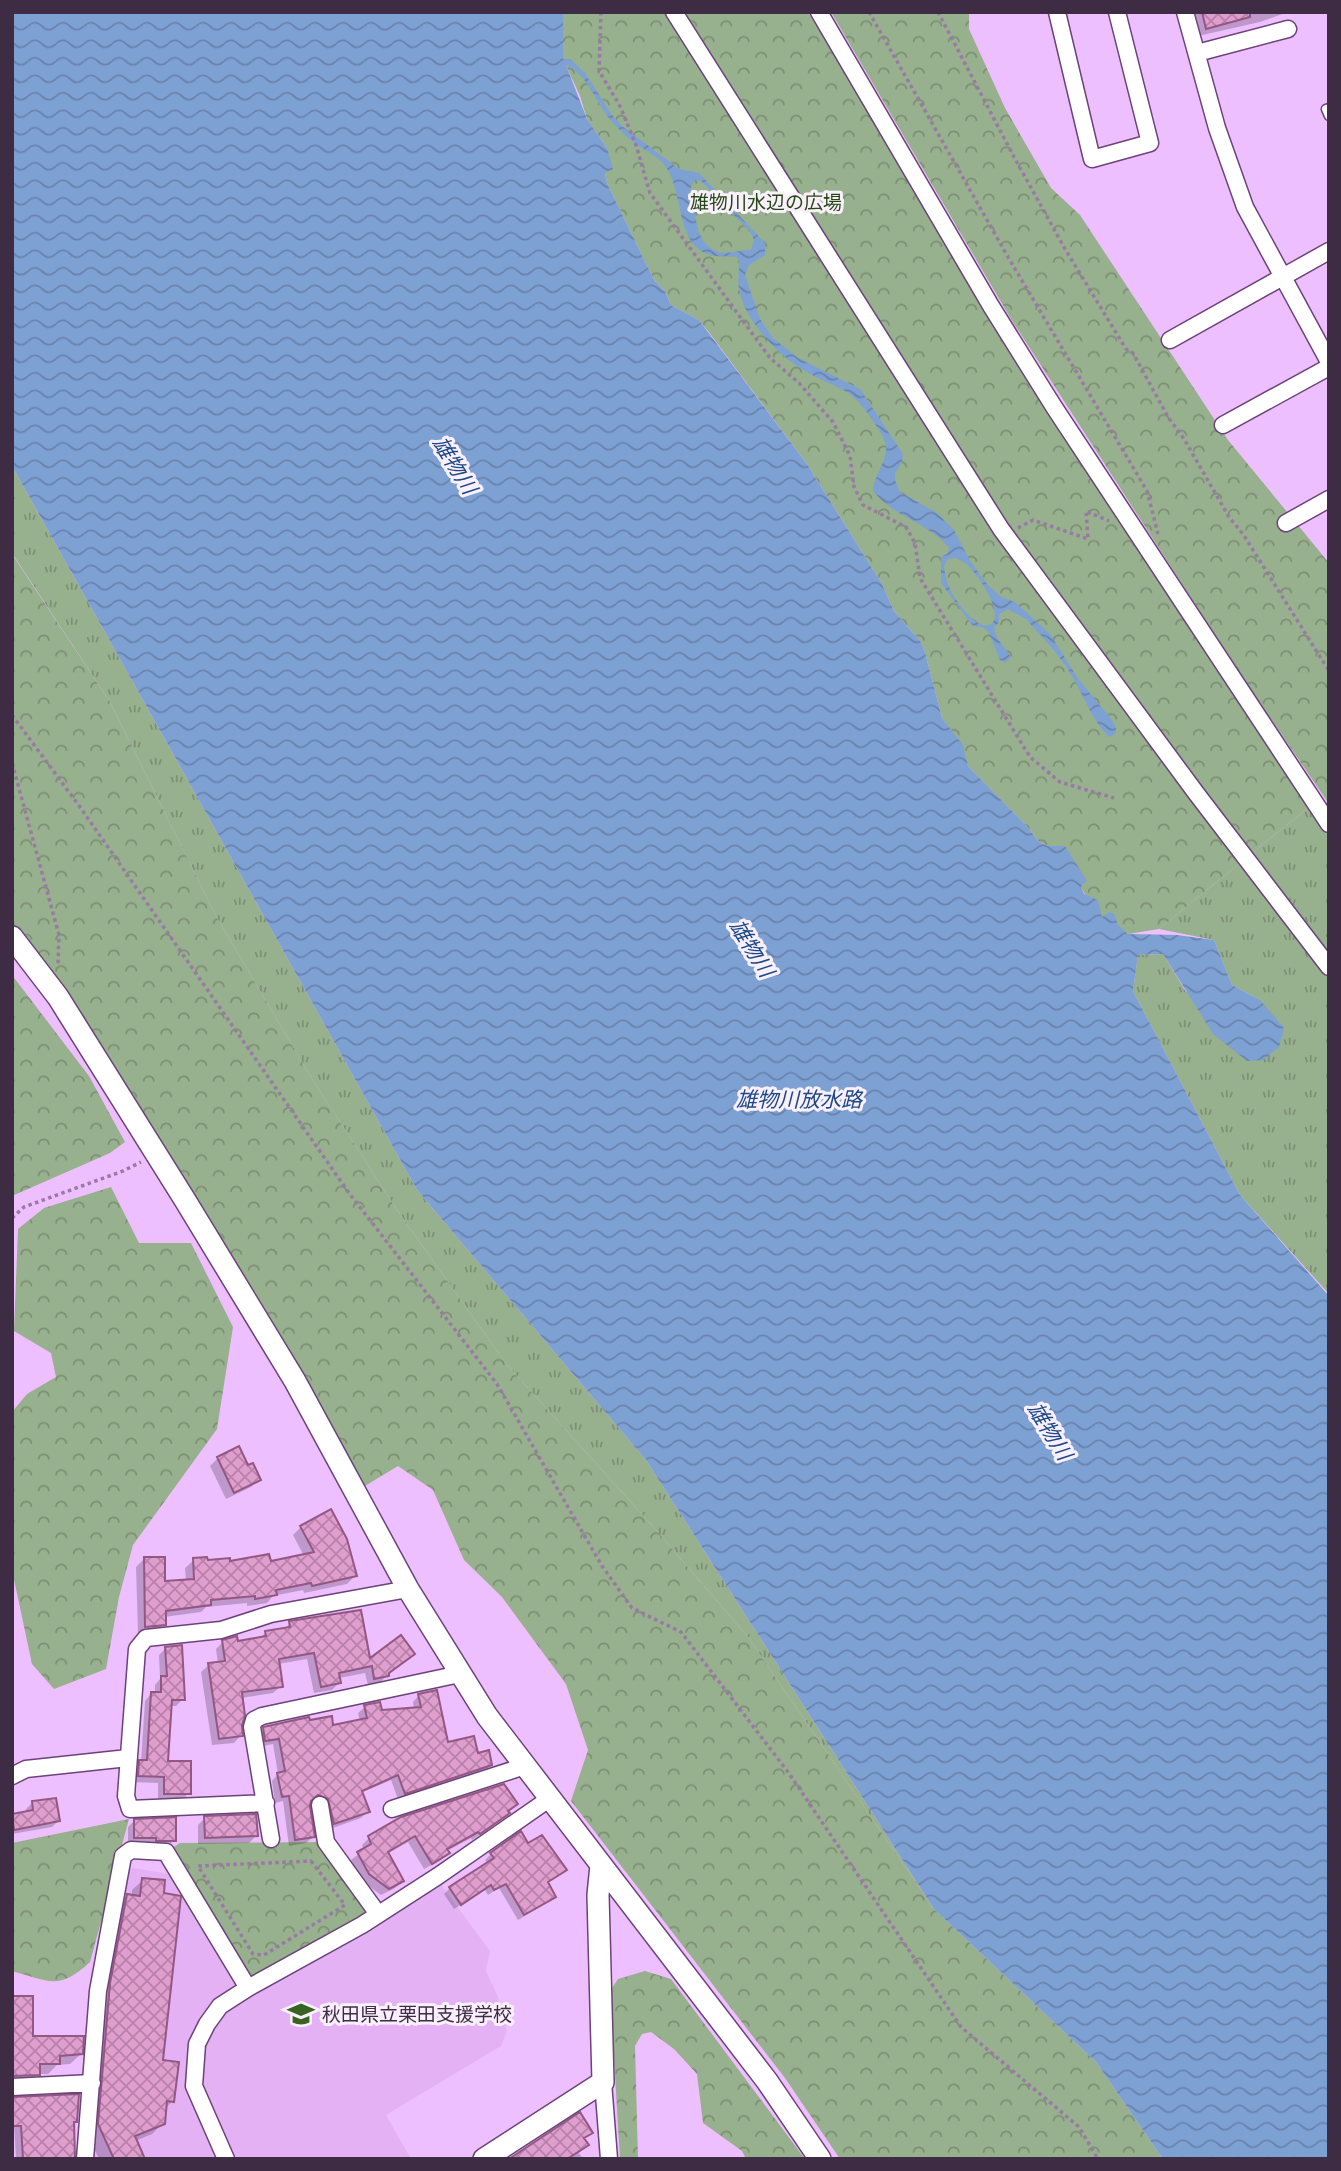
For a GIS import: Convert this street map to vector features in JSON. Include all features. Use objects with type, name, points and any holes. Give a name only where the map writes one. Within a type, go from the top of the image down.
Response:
[{"type":"street","points":[[674,12],[1005,534],[1196,793],[1329,967]]},
{"type":"street","points":[[820,12],[998,317],[1054,407],[1329,824]]},
{"type":"street","points":[[1057,12],[1092,159],[1150,143],[1117,12]]},
{"type":"street","points":[[1185,12],[1217,128],[1245,207],[1329,364],[1223,425]]},
{"type":"street","points":[[1197,52],[1288,29]]},
{"type":"street","points":[[1170,340],[1329,251]]},
{"type":"street","points":[[1286,523],[1329,499]]},
{"type":"street","points":[[12,937],[58,997],[157,1154],[295,1381],[408,1589],[487,1716],[767,2081],[820,2159]]},
{"type":"street","points":[[266,1803],[130,1809],[126,1796],[137,1649],[146,1638],[221,1630],[271,1614],[408,1589]]},
{"type":"street","points":[[271,1839],[252,1727],[254,1720],[262,1716],[460,1674]]},
{"type":"street","points":[[12,1776],[26,1769],[128,1758]]},
{"type":"street","points":[[392,1809],[525,1766]]},
{"type":"street","points":[[226,2159],[194,2086],[197,2044],[220,2006],[378,1914],[549,1799]]},
{"type":"street","points":[[320,1805],[326,1842],[378,1914]]},
{"type":"street","points":[[85,2159],[98,1991],[122,1856],[131,1850],[166,1852],[248,1988]]},
{"type":"street","points":[[601,1865],[598,1895],[603,2082],[609,2159]]},
{"type":"street","points":[[484,2159],[603,2082]]},
{"type":"street","points":[[12,2087],[92,2083]]},
{"type":"lane","points":[[1329,108],[1326,109],[1329,116]]},
{"type":"path","points":[[601,12],[599,71],[620,106],[636,145],[650,193],[770,358],[799,383],[832,422],[850,456],[855,487],[863,505],[906,527],[915,543],[920,578],[1030,757],[1060,782],[1114,798]]},
{"type":"path","points":[[869,12],[1008,257],[1147,491],[1161,544]]},
{"type":"path","points":[[938,12],[1065,249],[1126,349],[1133,353],[1168,417],[1184,439],[1229,517],[1243,534],[1329,671]]},
{"type":"path","points":[[1005,534],[1033,520],[1088,539],[1086,511],[1113,523],[1127,516]]},
{"type":"path","points":[[12,715],[80,807],[349,1194],[497,1384],[602,1566],[632,1608],[681,1632],[788,1772],[961,2026],[1079,2127],[1098,2159]]},
{"type":"path","points":[[12,763],[59,935],[58,997]]},
{"type":"path","points":[[12,1218],[24,1207],[123,1171],[157,1154]]},
{"type":"path","points":[[311,1861],[345,1905],[264,1955],[253,1954],[198,1866],[311,1861]]},
{"type":"shaded area","name":"秋田県立栗田支援学校","points":[[133,1868],[175,1875],[238,1983],[257,1993],[380,1922],[439,1882],[490,1951],[486,1971],[498,1997],[507,2031],[501,2046],[386,2115],[411,2159],[91,2159],[101,1989],[123,1873]]},
{"type":"green space","name":"雄物川水辺の広場","points":[[563,12],[808,12],[1080,463],[1309,807],[1159,929],[1128,934],[1104,918],[1094,909],[1084,892],[1065,846],[1048,846],[1039,842],[968,766],[962,745],[942,718],[921,642],[894,611],[882,584],[807,464],[699,320],[671,305],[665,291],[654,280],[607,183],[607,148],[587,119],[563,59]]},
{"type":"green space","points":[[831,12],[969,12],[969,29],[1005,108],[1051,188],[1080,215],[1228,440],[1329,563],[1329,804],[1241,675],[1011,319]]},
{"type":"green space","points":[[12,466],[417,1190],[646,1460],[934,1909],[748,1637],[650,1523],[507,1365],[397,1210],[309,1074],[216,916],[110,702],[12,553]]},
{"type":"green space","points":[[12,554],[110,702],[216,916],[309,1074],[397,1210],[507,1365],[650,1523],[748,1637],[934,1909],[1096,2062],[1163,2159],[840,2159],[785,2078],[571,1801],[588,1750],[566,1684],[502,1597],[464,1560],[433,1490],[398,1466],[365,1486],[157,1134],[12,925]]},
{"type":"green space","points":[[1309,807],[1329,837],[1329,1294],[1240,1195],[1133,991],[1138,955],[1163,954],[1186,992],[1260,1000],[1232,985],[1214,940],[1159,929]]},
{"type":"green space","points":[[12,975],[89,1076],[125,1142],[110,1153],[12,1196]]},
{"type":"green space","points":[[111,1187],[139,1243],[191,1243],[233,1327],[217,1429],[133,1545],[119,1597],[106,1669],[54,1689],[32,1664],[12,1570],[12,1412],[27,1394],[56,1377],[51,1353],[14,1331],[18,1229],[44,1208]]},
{"type":"green space","points":[[129,1819],[90,1962],[70,1977],[53,1981],[12,1971],[12,1843]]},
{"type":"green space","points":[[326,1842],[378,1914],[248,1988],[166,1852],[180,1843]]},
{"type":"green space","points":[[645,1971],[671,1979],[805,2159],[746,2159],[742,2151],[703,2123],[697,2074],[674,2049],[651,2032],[642,2034],[635,2046],[638,2159],[620,2159],[610,1991],[618,1979]]},
{"type":"water","name":"雄物川放水路","points":[[12,12],[563,12],[563,59],[570,59],[585,73],[622,126],[679,169],[699,173],[765,243],[765,255],[749,265],[745,275],[760,319],[773,338],[798,358],[860,389],[903,454],[902,462],[895,473],[900,492],[937,513],[954,530],[970,561],[987,584],[1001,597],[1015,602],[1050,634],[1079,680],[1112,720],[1116,728],[1115,734],[1109,737],[1098,724],[1072,676],[1051,646],[1027,620],[1008,609],[999,614],[999,622],[994,628],[997,638],[1011,657],[1005,663],[1000,660],[989,633],[984,628],[972,625],[941,583],[941,557],[948,553],[949,548],[931,532],[890,507],[873,491],[885,457],[886,445],[865,410],[851,395],[795,365],[757,328],[740,294],[737,257],[710,255],[699,249],[685,229],[676,190],[666,167],[618,128],[583,79],[566,65],[587,119],[607,148],[613,169],[605,173],[607,183],[654,280],[665,291],[671,305],[699,320],[807,464],[882,584],[894,611],[921,642],[942,718],[963,745],[968,766],[1039,842],[1048,846],[1065,846],[1087,881],[1081,886],[1084,894],[1098,900],[1102,917],[1110,912],[1114,914],[1118,925],[1128,934],[1177,935],[1214,940],[1232,985],[1260,1000],[1284,1028],[1279,1047],[1263,1060],[1247,1061],[1213,1034],[1163,954],[1138,955],[1133,991],[1240,1195],[1329,1296],[1329,2159],[1163,2159],[1096,2062],[934,1909],[646,1460],[417,1190],[12,466]],"holes":[[[695,180],[701,181],[751,233],[754,240],[751,250],[722,253],[706,244],[697,226],[691,193]],[[955,558],[970,567],[987,592],[995,611],[995,619],[991,624],[980,624],[973,619],[951,592],[944,566],[948,559]]]},
{"type":"building","points":[[1202,12],[1250,12],[1250,17],[1206,29]]},
{"type":"building","points":[[239,1446],[248,1465],[253,1463],[261,1480],[234,1493],[217,1457]]},
{"type":"building","points":[[331,1509],[347,1539],[357,1576],[312,1586],[311,1583],[276,1590],[277,1595],[255,1599],[255,1596],[211,1600],[211,1605],[166,1611],[166,1625],[145,1627],[144,1557],[165,1557],[165,1581],[194,1579],[193,1558],[230,1558],[230,1561],[269,1554],[271,1561],[314,1552],[300,1526]]},
{"type":"building","points":[[361,1610],[370,1658],[401,1635],[415,1654],[389,1673],[389,1676],[374,1679],[372,1666],[339,1673],[341,1683],[321,1687],[314,1653],[279,1659],[283,1687],[242,1692],[245,1716],[243,1736],[219,1739],[208,1663],[225,1661],[222,1640],[237,1636],[238,1641],[266,1636],[265,1631],[290,1627],[289,1621]]},
{"type":"building","points":[[182,1645],[185,1700],[172,1700],[168,1761],[191,1761],[191,1794],[164,1794],[164,1777],[138,1776],[139,1760],[147,1760],[151,1692],[161,1692],[161,1676],[167,1676],[165,1647]]},
{"type":"building","points":[[437,1690],[448,1742],[474,1736],[478,1753],[489,1750],[492,1765],[405,1794],[398,1775],[362,1791],[370,1812],[334,1824],[328,1799],[318,1795],[311,1801],[310,1806],[315,1837],[295,1840],[289,1796],[282,1797],[277,1773],[285,1771],[279,1739],[265,1741],[263,1727],[309,1717],[310,1720],[332,1716],[333,1725],[367,1718],[364,1705],[380,1702],[382,1710],[421,1707],[418,1694]]},
{"type":"building","points":[[504,1784],[518,1804],[508,1811],[510,1813],[480,1834],[478,1832],[447,1849],[450,1853],[432,1864],[415,1836],[388,1852],[404,1881],[389,1889],[369,1874],[357,1852],[371,1844],[368,1836],[401,1817]]},
{"type":"building","points":[[56,1798],[60,1821],[14,1830],[12,1814],[33,1810],[32,1801]]},
{"type":"building","points":[[256,1814],[258,1836],[205,1838],[204,1816]]},
{"type":"building","points":[[176,1817],[176,1841],[134,1838],[134,1819]]},
{"type":"building","points":[[521,1831],[528,1843],[542,1835],[567,1870],[548,1882],[556,1897],[524,1915],[506,1884],[494,1890],[491,1885],[461,1905],[449,1887],[494,1858],[490,1853]]},
{"type":"building","points":[[142,1878],[165,1880],[164,1893],[181,1896],[163,2060],[179,2062],[174,2102],[167,2101],[165,2124],[135,2136],[145,2159],[114,2159],[98,2124],[110,1983],[127,1894],[140,1896]]},
{"type":"building","points":[[12,1996],[33,1996],[33,2036],[84,2036],[83,2054],[60,2056],[60,2064],[40,2064],[40,2075],[13,2076]]},
{"type":"building","points":[[79,2094],[77,2122],[74,2122],[75,2159],[23,2159],[21,2126],[12,2126],[12,2097]]},
{"type":"building","points":[[580,2112],[593,2133],[584,2138],[589,2145],[567,2159],[509,2159]]},
{"type":"place","name":"秋田県立栗田支援学校","points":[[301,2014]]},
{"type":"water label","name":"雄物川","points":[[455,465]]},
{"type":"water label","name":"雄物川","points":[[752,948]]},
{"type":"water label","name":"雄物川","points":[[1050,1431]]}]
